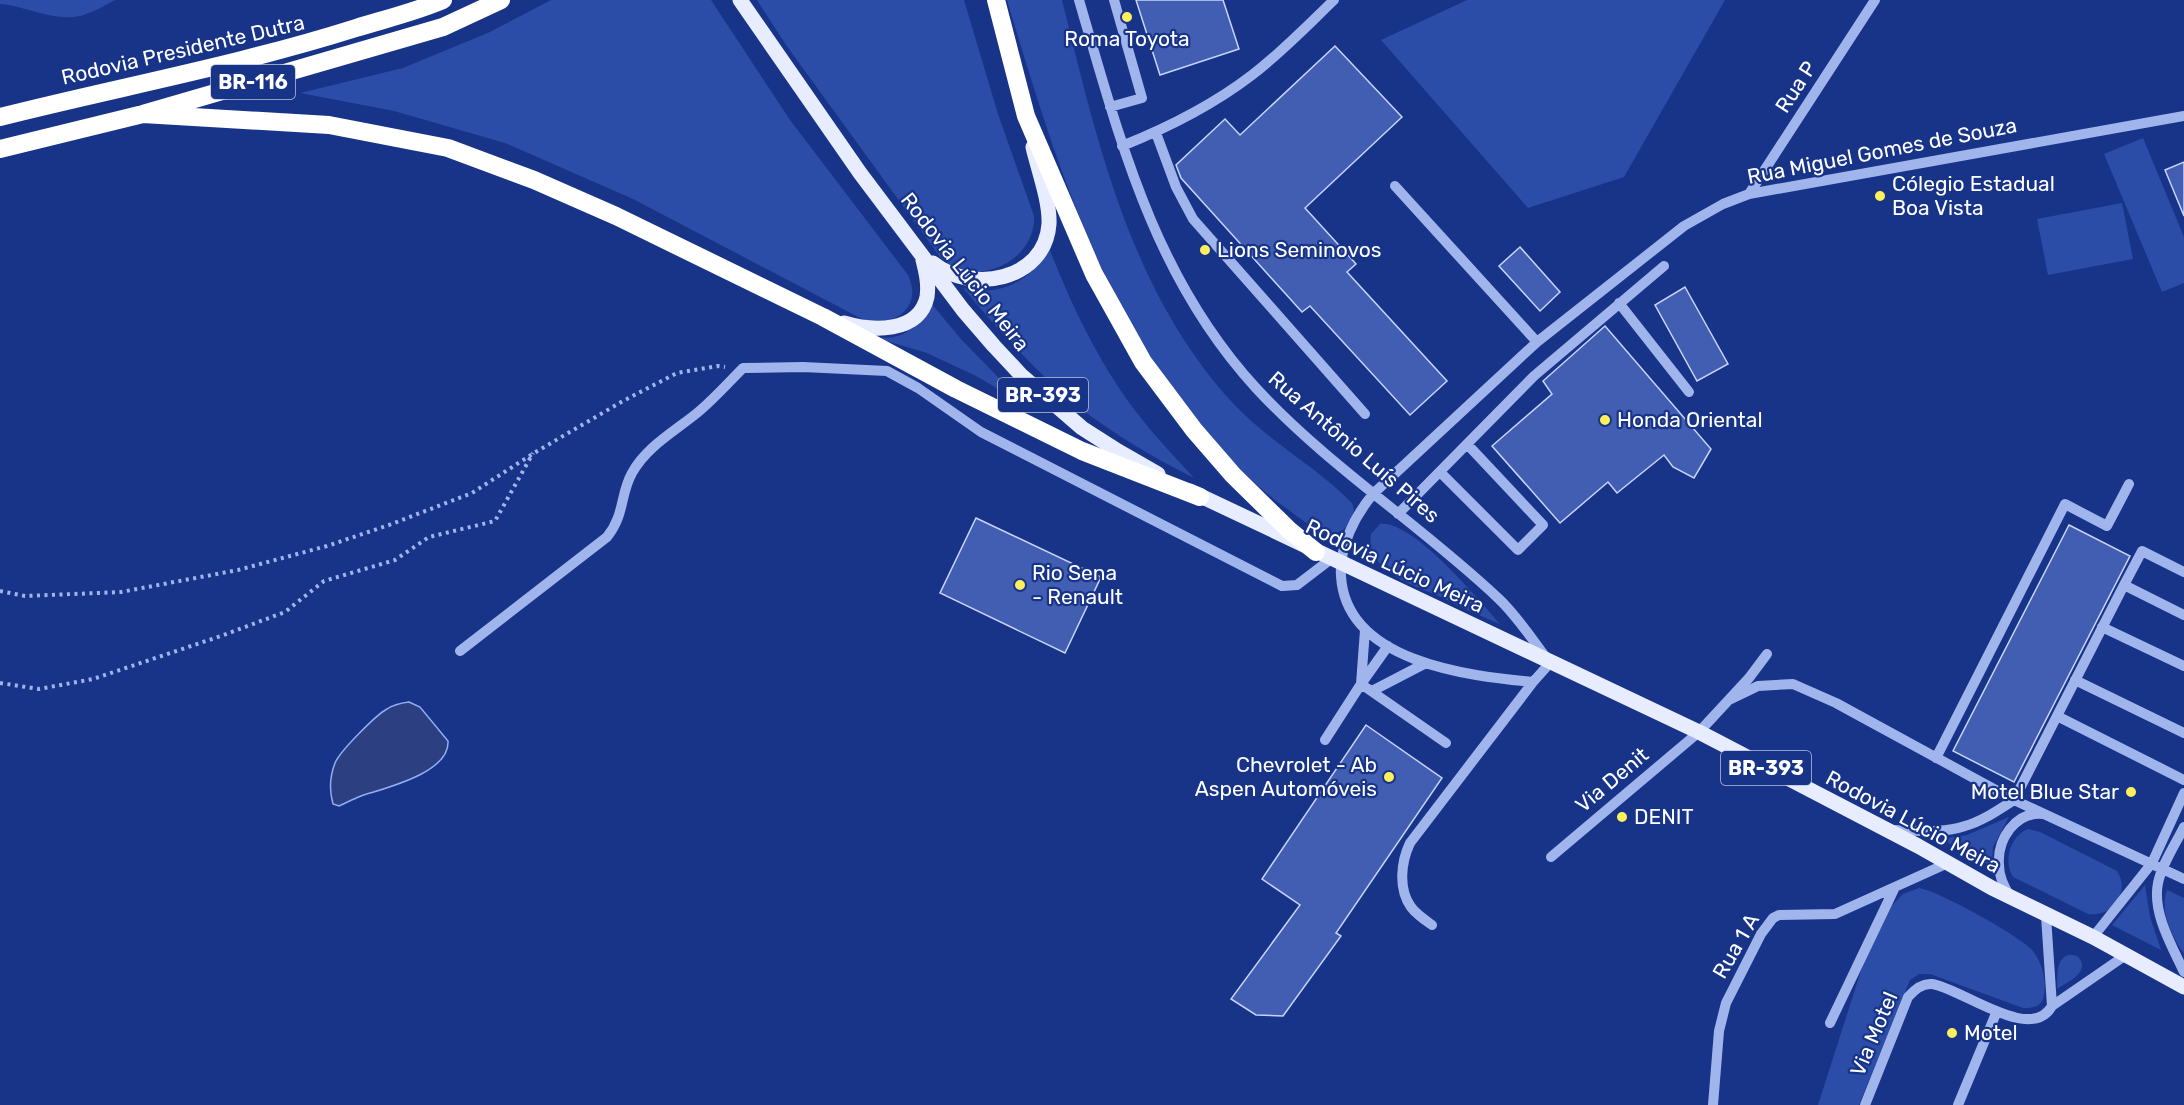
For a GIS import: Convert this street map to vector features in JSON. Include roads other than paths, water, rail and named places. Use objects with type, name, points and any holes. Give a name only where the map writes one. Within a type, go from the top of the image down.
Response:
[{"type":"highway","name":"Rodovia Presidente Dutra","points":[[0,117],[167,79],[312,42],[443,0]]},
{"type":"highway","name":"Rodovia Presidente Dutra","points":[[0,149],[143,114],[443,27],[501,0]]},
{"type":"highway","points":[[996,0],[1026,116],[1094,274],[1143,362],[1194,430],[1233,475],[1289,530],[1329,558]]},
{"type":"highway","points":[[143,114],[329,125],[447,148],[534,180],[616,216],[823,317],[889,363],[1082,451],[1200,497]]},
{"type":"main road","name":"Rodovia Lúcio Meira","points":[[740,0],[854,163],[963,310],[994,346],[1039,391],[1082,428],[1200,497],[1699,732],[2046,916],[2093,937],[2184,987]]},
{"type":"main road","points":[[921,254],[952,275],[981,281],[999,278],[1018,271],[1031,262],[1047,236],[1049,223],[1026,116]]},
{"type":"main road","points":[[823,317],[862,328],[875,329],[888,328],[908,320],[918,313],[927,295],[928,280],[921,254]]},
{"type":"street","name":"Rua Antônio Luís Pires","points":[[1079,0],[1122,146],[1140,196],[1171,266],[1210,332],[1241,371],[1290,422],[1501,600],[1550,663]]},
{"type":"street","points":[[1110,106],[1142,98],[1114,0]]},
{"type":"street","name":"Rua P","points":[[1749,194],[1875,0]]},
{"type":"street","points":[[1122,146],[1155,133],[1251,76],[1332,1]]},
{"type":"street","name":"Rua Miguel Gomes de Souza","points":[[1329,558],[1351,531],[1367,501],[1374,493],[1537,342],[1684,226],[1723,204],[1749,194],[2184,116]]},
{"type":"street","points":[[1155,133],[1176,187],[1193,219],[1365,414]]},
{"type":"street","points":[[1395,186],[1537,342]]},
{"type":"street","points":[[1398,513],[1534,376],[1664,266]]},
{"type":"street","points":[[1618,303],[1689,392]]},
{"type":"street","points":[[460,651],[607,537],[616,525],[631,473],[661,441],[698,412],[743,368],[889,363],[918,388],[981,432],[1282,586],[1298,585],[1329,558],[1358,621],[1365,630],[1388,646],[1426,663],[1466,674],[1533,682]]},
{"type":"street","points":[[1440,472],[1518,550],[1543,525],[1467,444]]},
{"type":"street","points":[[1936,758],[2065,504],[2107,526],[2129,484]]},
{"type":"street","points":[[1883,830],[1935,831],[1959,828],[1982,819],[2014,800],[2142,551],[2184,573]]},
{"type":"street","points":[[2124,585],[2184,615]]},
{"type":"street","points":[[2102,627],[2184,666]]},
{"type":"street","points":[[1361,684],[1365,630]]},
{"type":"street","points":[[1325,740],[1388,646]]},
{"type":"street","name":"Via Denit","points":[[1551,857],[1699,732],[1731,699],[1767,654]]},
{"type":"street","points":[[1372,691],[1426,663]]},
{"type":"street","points":[[1432,925],[1415,911],[1406,896],[1402,879],[1410,843],[1550,663]]},
{"type":"street","points":[[2075,681],[2184,733]]},
{"type":"street","points":[[1361,684],[1446,743]]},
{"type":"street","points":[[1731,699],[1758,686],[1793,684],[1836,704],[2014,800],[2184,879]]},
{"type":"street","points":[[2057,716],[2184,780]]},
{"type":"street","points":[[2093,937],[2152,863],[2184,793]]},
{"type":"street","points":[[2012,898],[2003,884],[1999,865],[2004,836],[2014,823],[2022,818],[2036,813],[2046,815]]},
{"type":"street","points":[[2184,827],[2158,881],[2157,906],[2184,972]]},
{"type":"street","name":"Rua 1 A","points":[[1713,1105],[1719,1031],[1726,1003],[1767,925],[1773,918],[1785,913],[1835,915],[1948,863]]},
{"type":"street","points":[[1830,1023],[1895,886]]},
{"type":"street","points":[[2046,916],[2052,1006]]},
{"type":"street","name":"Via Motel","points":[[1865,1105],[1908,997],[1917,988],[1932,984],[1998,1011],[2032,1020],[2045,1015],[2052,1006],[2126,955]]},
{"type":"street","points":[[1958,1105],[1998,1011]]},
{"type":"place","name":"Roma Toyota","points":[[1127,17]]},
{"type":"place","name":"Cólegio Estadual Boa Vista","points":[[1880,196]]},
{"type":"place","name":"Lions Seminovos","points":[[1205,250]]},
{"type":"place","name":"Honda Oriental","points":[[1605,420]]},
{"type":"place","name":"Rio Sena - Renault","points":[[1020,585]]},
{"type":"place","name":"Chevrolet - Ab Aspen Automóveis","points":[[1389,777]]},
{"type":"place","name":"Motel Blue Star","points":[[2131,792]]},
{"type":"place","name":"DENIT","points":[[1622,817]]},
{"type":"place","name":"Motel","points":[[1952,1033]]}]
